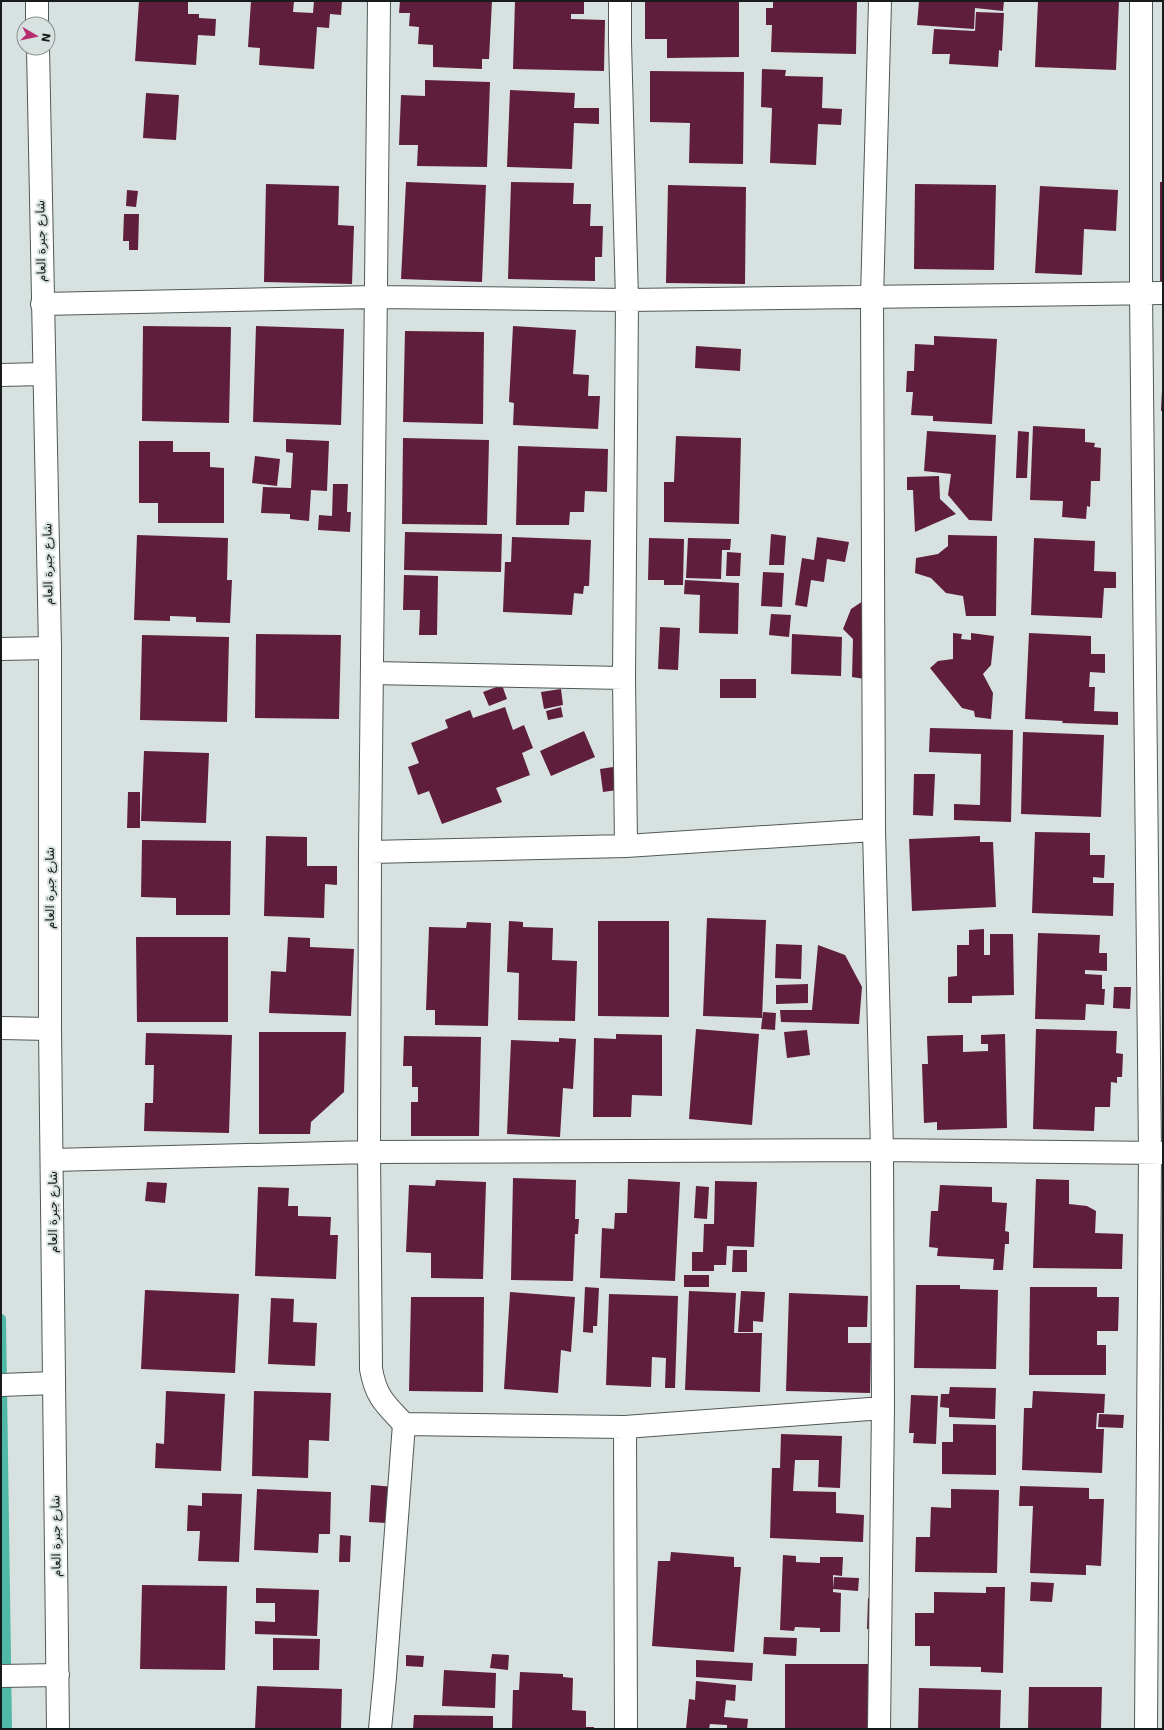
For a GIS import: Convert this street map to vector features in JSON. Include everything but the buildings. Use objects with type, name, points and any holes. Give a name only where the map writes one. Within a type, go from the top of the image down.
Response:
[{"type":"street","points":[[37,1],[37,16]]},
{"type":"street","points":[[379,1],[368,1152],[371,1369],[374,1385],[383,1402],[404,1424],[625,1427],[883,1408]]},
{"type":"street","points":[[620,1],[627,300],[624,678],[626,846]]},
{"type":"street","points":[[879,1729],[883,1408],[882,1150],[874,830],[872,298],[880,1]]},
{"type":"street","points":[[1141,1],[1141,292],[1156,1153],[1146,1729]]},
{"type":"street","name":"شارع جبرة العام","points":[[38,56],[43,374],[50,648],[50,1029],[53,1160],[58,1729]]},
{"type":"street","points":[[42,304],[376,297],[627,300],[872,298],[1141,292],[1163,293]]},
{"type":"street","points":[[1,375],[43,374]]},
{"type":"street","points":[[1,649],[50,648]]},
{"type":"street","points":[[372,673],[624,678]]},
{"type":"street","points":[[370,852],[626,846],[874,830]]},
{"type":"street","points":[[1,1028],[50,1029]]},
{"type":"street","points":[[53,1160],[368,1152],[882,1150],[1156,1153]]},
{"type":"street","points":[[1,1385],[54,1383]]},
{"type":"street","points":[[380,1729],[404,1424]]},
{"type":"street","points":[[625,1427],[626,1729]]},
{"type":"street","points":[[1,1676],[58,1675]]},
{"type":"waterway","points":[[1,1319],[7,1729]]}]
